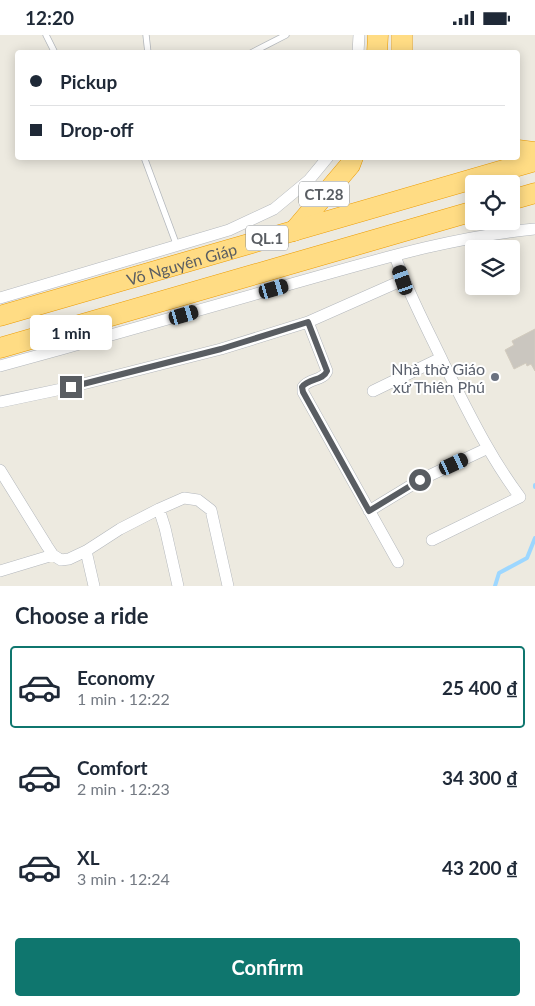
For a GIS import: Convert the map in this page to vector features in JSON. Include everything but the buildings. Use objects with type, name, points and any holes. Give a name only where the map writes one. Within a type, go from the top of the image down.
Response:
[{"type":"highway","points":[[377,50],[378,35]]},
{"type":"highway","points":[[402,35],[402,50]]},
{"type":"highway","points":[[520,150],[535,152]]},
{"type":"highway","name":"CT.28","points":[[294,231],[350,165],[352,160]]},
{"type":"highway","name":"Võ Nguyên Giáp","points":[[0,316],[535,161]]},
{"type":"highway","points":[[520,197],[535,193]]},
{"type":"highway","points":[[520,206],[535,206]]},
{"type":"highway","name":"Võ Nguyên Giáp","points":[[0,348],[465,214]]},
{"type":"street","points":[[358,50],[359,35]]},
{"type":"street","points":[[0,298],[229,230],[274,209],[309,180],[326,160]]},
{"type":"street","points":[[0,367],[395,256],[438,245],[511,231],[535,229]]},
{"type":"street","points":[[395,256],[403,280],[470,415],[520,497],[432,540]]},
{"type":"street","points":[[0,402],[71,387],[192,357],[308,322],[403,280]]},
{"type":"street","points":[[308,322],[327,371],[323,377],[305,383],[302,387],[303,392],[398,562]]},
{"type":"street","points":[[373,391],[441,357]]},
{"type":"street","points":[[369,511],[420,480],[488,447]]},
{"type":"street","points":[[0,470],[53,555],[61,560],[69,559],[86,551],[120,529],[184,498],[198,500],[211,510],[228,586]]},
{"type":"street","points":[[159,509],[178,586]]},
{"type":"street","points":[[86,551],[94,586]]},
{"type":"street","points":[[0,571],[53,555]]},
{"type":"lane","points":[[46,35],[54,50]]},
{"type":"lane","points":[[146,35],[148,50]]},
{"type":"lane","points":[[257,50],[287,35]]},
{"type":"lane","points":[[145,160],[177,245]]},
{"type":"waterway","points":[[495,586],[499,573],[527,558],[535,538]]},
{"type":"place","name":"Nhà thờ Giáo xứ Thiên Phú","points":[[495,377]]},
{"type":"route","points":[[71,387],[221,349],[308,322],[327,371],[323,377],[305,383],[302,387],[303,392],[369,511],[420,480]]}]
